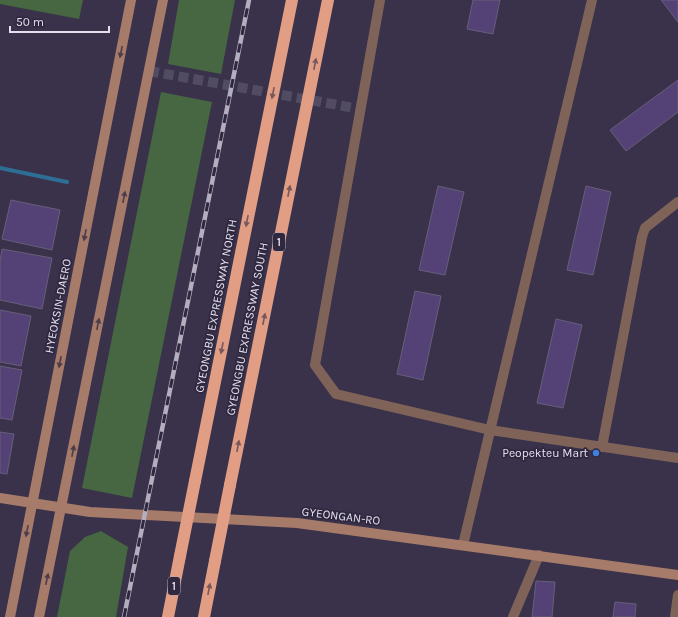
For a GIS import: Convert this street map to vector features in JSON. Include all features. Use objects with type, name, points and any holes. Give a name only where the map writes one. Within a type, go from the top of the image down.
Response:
[{"type":"highway","name":"GYEONGBU EXPRESSWAY NORTH","points":[[168,617],[292,0]]},
{"type":"highway","name":"GYEONGBU EXPRESSWAY SOUTH","points":[[204,617],[328,0]]},
{"type":"main road","name":"HYEOKSIN-DAERO","points":[[10,617],[131,0]]},
{"type":"main road","points":[[39,617],[163,0]]},
{"type":"main road","name":"GYEONGAN-RO","points":[[0,498],[90,512],[297,523],[678,575]]},
{"type":"street","points":[[380,0],[315,366],[336,394],[490,430],[678,458]]},
{"type":"street","points":[[462,545],[592,0]]},
{"type":"street","points":[[602,447],[642,237],[645,228],[678,202]]},
{"type":"street","points":[[513,617],[538,555]]},
{"type":"street","points":[[675,617],[678,595]]},
{"type":"green space","points":[[0,0],[83,0],[79,19],[0,4]]},
{"type":"green space","points":[[179,0],[235,0],[221,74],[168,64]]},
{"type":"green space","points":[[161,92],[212,102],[132,498],[82,488]]},
{"type":"green space","points":[[101,531],[128,547],[116,617],[57,617],[70,551],[85,537]]},
{"type":"building","points":[[473,0],[500,0],[493,34],[467,29]]},
{"type":"building","points":[[661,0],[678,0],[678,22]]},
{"type":"building","points":[[678,80],[678,112],[626,151],[610,130]]},
{"type":"building","points":[[438,186],[464,192],[445,275],[419,270]]},
{"type":"building","points":[[586,186],[611,192],[593,275],[567,270]]},
{"type":"building","points":[[11,200],[60,210],[52,250],[2,239]]},
{"type":"building","points":[[2,249],[52,258],[42,309],[0,300],[0,262]]},
{"type":"building","points":[[415,291],[441,296],[423,380],[397,374]]},
{"type":"building","points":[[0,310],[31,316],[21,366],[0,362]]},
{"type":"building","points":[[556,319],[582,325],[563,408],[537,403]]},
{"type":"building","points":[[0,366],[22,370],[12,420],[0,418]]},
{"type":"building","points":[[0,432],[14,434],[7,474],[0,473]]},
{"type":"building","points":[[536,581],[555,582],[552,617],[532,617]]},
{"type":"building","points":[[615,602],[636,604],[635,617],[613,617]]},
{"type":"waterway","points":[[0,168],[67,182]]},
{"type":"tunnel","points":[[149,71],[360,109]]},
{"type":"railway","points":[[124,617],[249,0]]},
{"type":"place","name":"Peopekteu Mart","points":[[596,453]]}]
